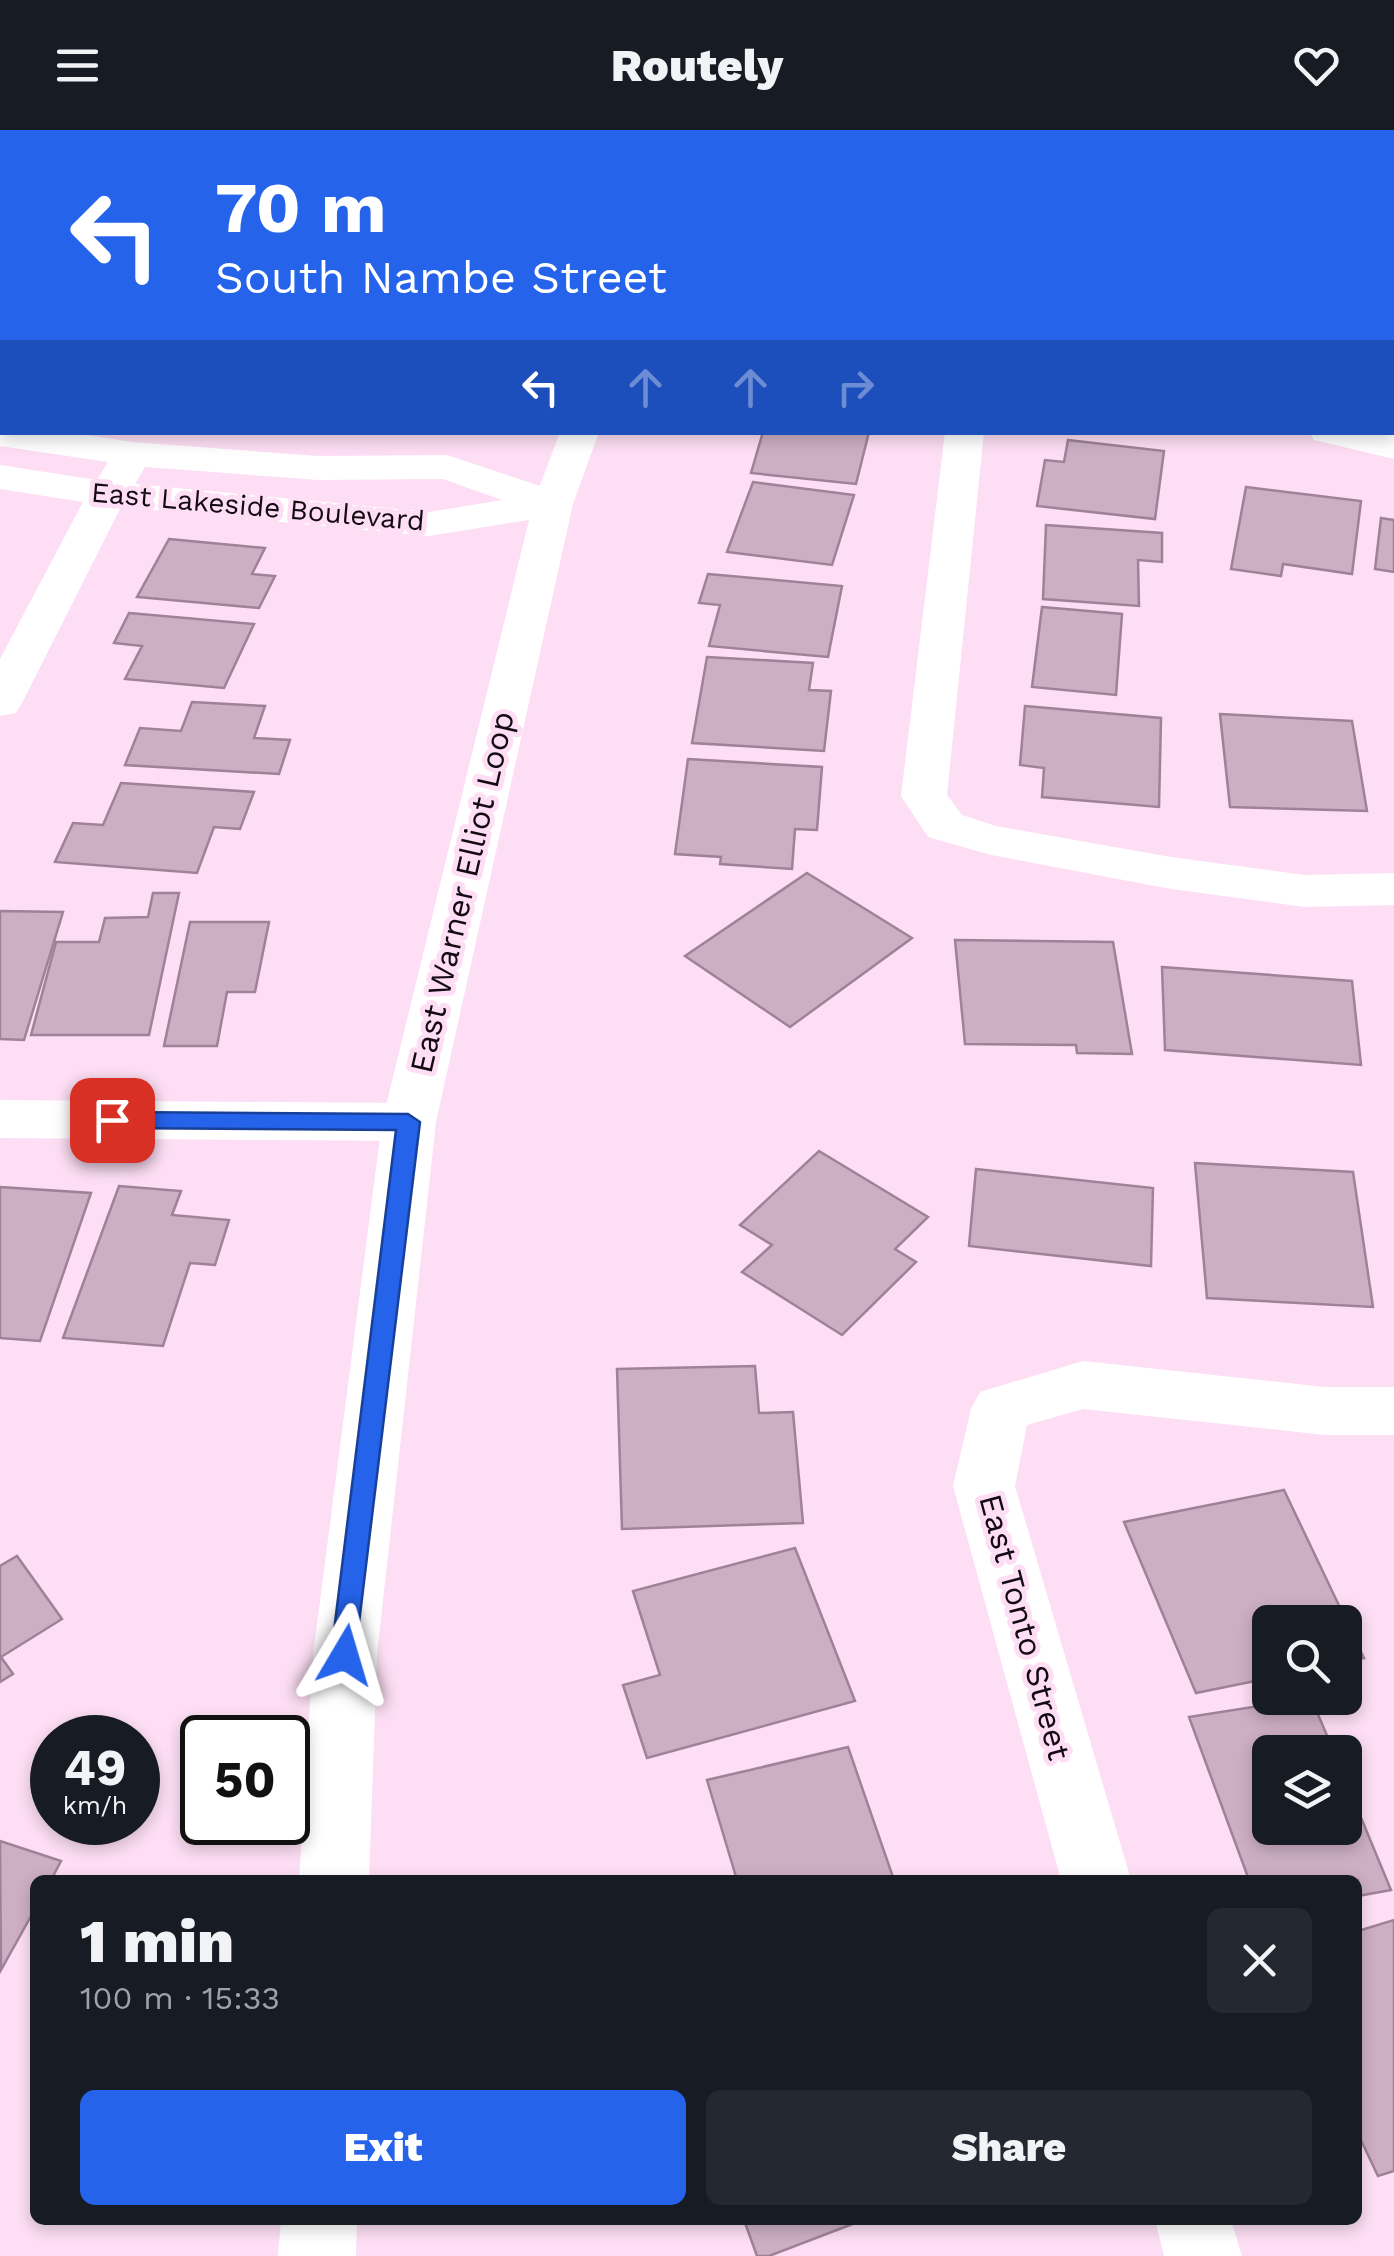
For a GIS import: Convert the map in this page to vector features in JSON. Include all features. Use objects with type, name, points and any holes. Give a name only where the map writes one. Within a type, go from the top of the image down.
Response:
[{"type":"street","name":"East Lakeside Boulevard","points":[[4,435],[429,524],[553,504]]},
{"type":"street","name":"East Warner Elliot Loop","points":[[334,1875],[345,1655],[408,1122],[553,504],[579,435]]},
{"type":"street","points":[[965,435],[924,796],[945,826],[991,840],[1172,873],[1305,891],[1394,889]]},
{"type":"street","points":[[1341,435],[1394,447]]},
{"type":"street","name":"East Lakeside Boulevard","points":[[0,477],[127,463],[447,468],[553,504]]},
{"type":"street","points":[[0,703],[127,463]]},
{"type":"street","points":[[0,1119],[408,1122]]},
{"type":"street","name":"East Tonto Street","points":[[1095,1875],[984,1486],[1002,1409],[1083,1386],[1325,1411],[1394,1411]]},
{"type":"street","points":[[318,2256],[319,2225]]},
{"type":"street","points":[[1194,2225],[1203,2256]]},
{"type":"building","points":[[762,435],[868,435],[856,484],[751,473]]},
{"type":"building","points":[[1068,440],[1164,451],[1155,519],[1037,506],[1045,460],[1064,462]]},
{"type":"building","points":[[753,482],[854,495],[832,565],[727,552]]},
{"type":"building","points":[[1246,487],[1361,501],[1352,574],[1283,564],[1281,576],[1231,569]]},
{"type":"building","points":[[1381,518],[1394,520],[1394,572],[1375,569]]},
{"type":"building","points":[[1046,525],[1162,533],[1162,562],[1138,560],[1139,606],[1043,599]]},
{"type":"building","points":[[169,539],[265,548],[252,574],[275,576],[259,608],[137,597]]},
{"type":"building","points":[[708,574],[842,586],[828,657],[709,646],[720,605],[699,603]]},
{"type":"building","points":[[1042,607],[1122,614],[1116,695],[1032,687]]},
{"type":"building","points":[[129,613],[254,624],[224,688],[125,679],[142,646],[114,643]]},
{"type":"building","points":[[707,657],[813,663],[809,690],[831,691],[824,751],[692,743]]},
{"type":"building","points":[[192,702],[265,706],[254,738],[290,740],[279,774],[125,765],[140,728],[181,731]]},
{"type":"building","points":[[1025,706],[1161,718],[1159,807],[1042,797],[1044,768],[1020,765]]},
{"type":"building","points":[[1220,714],[1352,721],[1367,811],[1230,807]]},
{"type":"building","points":[[688,759],[822,767],[817,830],[795,829],[792,869],[720,864],[721,857],[675,854]]},
{"type":"building","points":[[121,783],[254,792],[240,829],[214,827],[197,873],[55,862],[73,823],[103,825]]},
{"type":"building","points":[[807,873],[912,938],[790,1027],[685,956]]},
{"type":"building","points":[[153,893],[179,893],[149,1035],[31,1035],[56,942],[99,942],[105,918],[148,917]]},
{"type":"building","points":[[0,911],[63,912],[24,1040],[0,1039]]},
{"type":"building","points":[[190,922],[269,922],[255,992],[227,992],[217,1046],[164,1046]]},
{"type":"building","points":[[955,940],[1113,942],[1132,1054],[1077,1053],[1076,1045],[965,1044]]},
{"type":"building","points":[[1162,967],[1352,981],[1361,1065],[1165,1050]]},
{"type":"building","points":[[819,1151],[928,1217],[895,1249],[916,1262],[842,1335],[742,1272],[772,1245],[740,1225]]},
{"type":"building","points":[[1195,1163],[1353,1172],[1373,1307],[1207,1298]]},
{"type":"building","points":[[976,1169],[1153,1188],[1151,1266],[969,1246]]},
{"type":"building","points":[[119,1186],[181,1191],[172,1215],[229,1220],[215,1265],[190,1263],[163,1346],[63,1338]]},
{"type":"building","points":[[0,1187],[91,1193],[40,1341],[0,1338]]},
{"type":"building","points":[[755,1366],[759,1413],[793,1412],[803,1523],[622,1529],[617,1369]]},
{"type":"building","points":[[1284,1490],[1339,1605],[1252,1605],[1252,1682],[1196,1693],[1124,1522]]},
{"type":"building","points":[[795,1548],[855,1701],[647,1758],[623,1685],[660,1675],[633,1591]]},
{"type":"building","points":[[17,1556],[62,1619],[1,1657],[13,1674],[0,1682],[0,1566]]},
{"type":"building","points":[[1252,1707],[1252,1715],[1318,1715],[1327,1735],[1252,1735],[1252,1845],[1362,1845],[1362,1820],[1391,1890],[1362,1895],[1362,1875],[1247,1875],[1189,1717]]},
{"type":"building","points":[[848,1747],[892,1875],[736,1875],[707,1780]]},
{"type":"building","points":[[0,1841],[61,1861],[54,1875],[30,1875],[30,1918],[1,1970]]},
{"type":"building","points":[[1394,1920],[1394,2171],[1378,2176],[1362,2142],[1362,1930]]},
{"type":"building","points":[[746,2225],[850,2225],[769,2256],[757,2256]]},
{"type":"route","points":[[112,1120],[408,1122],[345,1655]]}]
